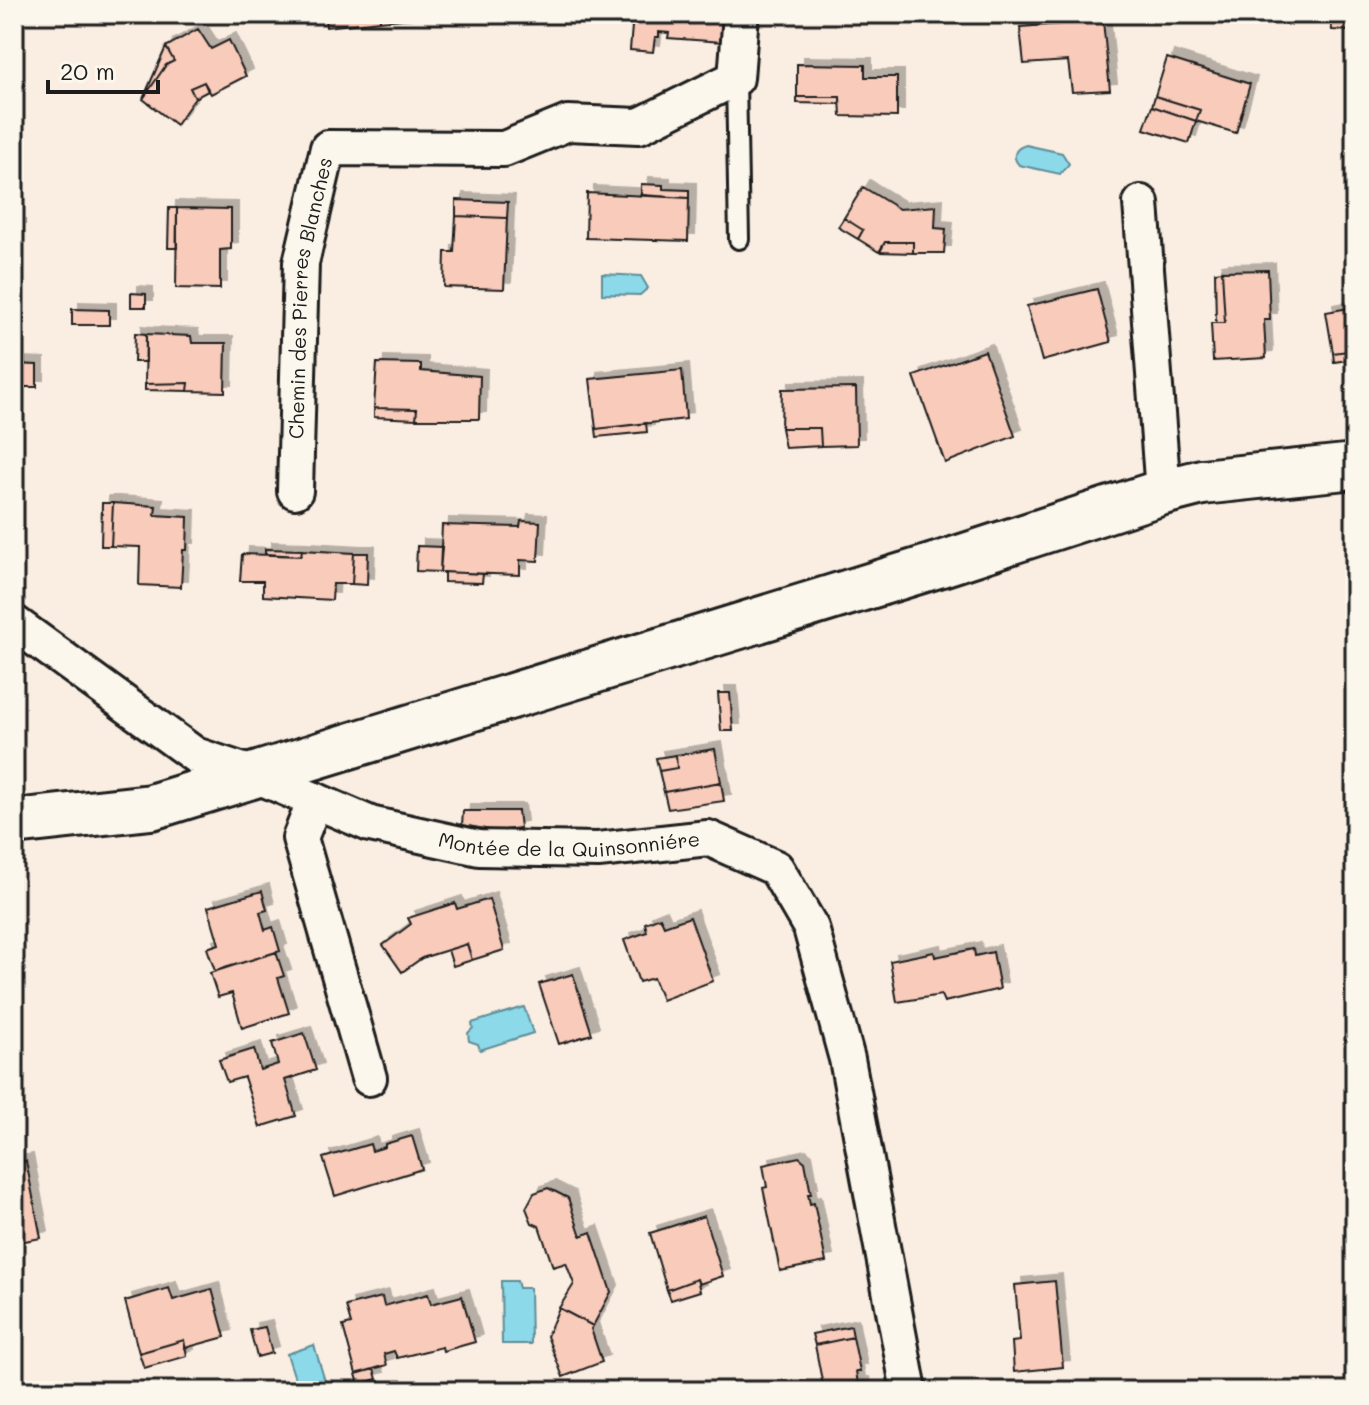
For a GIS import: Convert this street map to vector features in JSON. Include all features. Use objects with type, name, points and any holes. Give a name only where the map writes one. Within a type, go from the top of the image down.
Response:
[{"type":"main road","points":[[14,822],[151,807],[941,564],[1163,492],[1202,482],[1355,466]]},
{"type":"street","points":[[736,78],[741,14]]},
{"type":"street","name":"Chemin des Pierres Blanches","points":[[295,491],[301,263],[328,148],[504,149],[568,123],[639,126],[736,78]]},
{"type":"street","points":[[1141,203],[1163,492]]},
{"type":"street","name":"Montée de la Quinsonniére","points":[[14,623],[195,755],[258,776],[370,824],[479,848],[598,850],[708,838],[776,868],[811,928],[847,1059],[909,1391]]},
{"type":"street","points":[[315,800],[300,838],[369,1078]]},
{"type":"lane","points":[[736,78],[739,239]]},
{"type":"water","points":[[1026,145],[1062,153],[1069,164],[1060,174],[1019,165],[1015,153]]},
{"type":"water","points":[[602,274],[641,276],[648,288],[640,295],[602,294]]},
{"type":"water","points":[[524,1007],[533,1033],[480,1050],[478,1044],[469,1041],[472,1023]]},
{"type":"water","points":[[501,1281],[517,1281],[519,1288],[530,1288],[531,1344],[502,1344]]},
{"type":"water","points":[[314,1345],[328,1391],[299,1391],[287,1354]]},
{"type":"building","points":[[380,14],[380,21],[326,27],[325,18]]},
{"type":"building","points":[[380,14],[424,14],[424,17],[380,21]]},
{"type":"building","points":[[537,14],[592,14],[592,21],[537,22]]},
{"type":"building","points":[[633,14],[724,14],[722,42],[668,38],[669,33],[659,32],[653,52],[630,50]]},
{"type":"building","points":[[1331,14],[1355,14],[1355,27],[1354,22],[1331,21]]},
{"type":"building","points":[[1103,21],[1110,90],[1072,92],[1068,61],[1024,64],[1020,27]]},
{"type":"building","points":[[1331,21],[1354,22],[1355,31],[1332,30]]},
{"type":"building","points":[[198,29],[211,49],[229,40],[246,76],[211,94],[204,82],[190,88],[195,98],[176,125],[143,99],[166,65],[174,61],[166,47]]},
{"type":"building","points":[[166,47],[174,61],[166,65],[143,99]]},
{"type":"building","points":[[1167,58],[1250,84],[1236,133],[1196,121],[1200,110],[1155,96]]},
{"type":"building","points":[[797,64],[865,65],[865,77],[897,77],[897,117],[841,116],[840,97],[797,97]]},
{"type":"building","points":[[204,82],[208,91],[195,98],[190,88]]},
{"type":"building","points":[[1155,96],[1200,110],[1196,121],[1152,106]]},
{"type":"building","points":[[797,97],[840,97],[840,104],[797,103]]},
{"type":"building","points":[[1152,106],[1196,121],[1189,143],[1144,129]]},
{"type":"building","points":[[641,184],[689,190],[689,198],[641,195]]},
{"type":"building","points":[[863,187],[899,209],[936,206],[935,228],[946,229],[944,253],[913,253],[913,242],[885,242],[879,252],[858,239],[863,230],[844,218]]},
{"type":"building","points":[[587,193],[689,198],[688,241],[586,238]]},
{"type":"building","points":[[456,200],[508,202],[507,218],[456,216]]},
{"type":"building","points":[[169,208],[177,208],[177,248],[168,248]]},
{"type":"building","points":[[177,208],[231,209],[231,249],[220,250],[220,289],[176,288]]},
{"type":"building","points":[[456,216],[507,218],[504,289],[444,287],[445,252],[454,252]]},
{"type":"building","points":[[844,218],[863,230],[858,239],[838,227]]},
{"type":"building","points":[[885,242],[913,242],[913,253],[880,252]]},
{"type":"building","points":[[1268,270],[1270,320],[1264,320],[1266,358],[1213,361],[1211,323],[1225,323],[1222,271]]},
{"type":"building","points":[[1222,271],[1225,323],[1216,323],[1215,272]]},
{"type":"building","points":[[1097,289],[1111,342],[1042,361],[1027,306]]},
{"type":"building","points":[[131,293],[146,294],[146,307],[131,307]]},
{"type":"building","points":[[1355,307],[1355,350],[1333,353],[1326,312]]},
{"type":"building","points":[[72,309],[109,310],[109,325],[72,325]]},
{"type":"building","points":[[135,333],[146,334],[146,362],[134,362]]},
{"type":"building","points":[[146,334],[191,336],[192,343],[226,343],[225,392],[188,391],[189,383],[145,384]]},
{"type":"building","points":[[1355,350],[1355,359],[1334,362],[1333,353]]},
{"type":"building","points":[[985,351],[1015,436],[945,463],[914,376]]},
{"type":"building","points":[[377,363],[421,364],[421,371],[480,376],[479,419],[416,419],[417,409],[374,408]]},
{"type":"building","points":[[14,364],[37,365],[37,387],[14,387]]},
{"type":"building","points":[[682,370],[686,419],[596,429],[590,379]]},
{"type":"building","points":[[189,383],[188,391],[145,390],[145,384]]},
{"type":"building","points":[[856,388],[857,445],[821,446],[820,428],[781,428],[782,389]]},
{"type":"building","points":[[374,408],[417,409],[416,419],[374,417]]},
{"type":"building","points":[[646,423],[647,432],[597,437],[596,429]]},
{"type":"building","points":[[781,428],[820,428],[821,446],[785,448]]},
{"type":"building","points":[[102,503],[113,503],[111,546],[101,546]]},
{"type":"building","points":[[113,503],[156,506],[155,515],[188,517],[181,587],[139,585],[140,547],[111,546]]},
{"type":"building","points":[[521,521],[540,522],[538,561],[520,560],[520,575],[440,572],[442,525],[520,527]]},
{"type":"building","points":[[417,546],[442,547],[440,572],[416,571]]},
{"type":"building","points":[[265,549],[302,550],[301,556],[265,554]]},
{"type":"building","points":[[302,550],[354,553],[352,584],[333,584],[332,600],[263,596],[263,581],[240,581],[242,554],[301,556]]},
{"type":"building","points":[[354,553],[368,553],[367,585],[352,584]]},
{"type":"building","points":[[444,572],[483,574],[482,583],[444,582]]},
{"type":"building","points":[[718,693],[730,693],[733,731],[721,731]]},
{"type":"building","points":[[715,749],[721,782],[664,792],[659,771],[677,768],[676,755]]},
{"type":"building","points":[[676,755],[677,768],[659,771],[656,758]]},
{"type":"building","points":[[721,782],[724,801],[668,809],[664,792]]},
{"type":"building","points":[[463,811],[518,811],[520,828],[497,831],[462,825]]},
{"type":"building","points":[[262,891],[267,910],[260,912],[265,930],[273,927],[280,951],[215,971],[207,948],[219,944],[208,907]]},
{"type":"building","points":[[489,899],[504,950],[472,960],[467,944],[422,958],[402,972],[383,945],[411,924],[408,918],[455,903],[457,909]]},
{"type":"building","points":[[660,917],[664,926],[690,917],[713,981],[662,1000],[653,978],[639,982],[624,940],[647,932],[645,923]]},
{"type":"building","points":[[467,944],[472,960],[453,966],[448,950]]},
{"type":"building","points":[[974,949],[975,956],[993,952],[1000,989],[944,1002],[941,995],[897,1002],[890,961],[934,952],[935,957]]},
{"type":"building","points":[[276,952],[284,976],[278,978],[289,1013],[242,1028],[232,993],[218,997],[210,973]]},
{"type":"building","points":[[573,974],[592,1034],[559,1044],[539,984]]},
{"type":"building","points":[[304,1033],[316,1070],[285,1080],[296,1116],[260,1127],[244,1077],[227,1082],[219,1060],[254,1049],[260,1070],[278,1064],[272,1043]]},
{"type":"building","points":[[412,1136],[422,1169],[335,1196],[323,1158],[370,1144],[372,1151]]},
{"type":"building","points":[[799,1157],[805,1162],[810,1204],[814,1203],[826,1262],[780,1271],[763,1188],[767,1187],[763,1165]]},
{"type":"building","points":[[26,1161],[41,1238],[14,1243],[14,1163]]},
{"type":"building","points":[[548,1188],[568,1198],[581,1236],[591,1232],[611,1292],[593,1326],[559,1308],[574,1284],[566,1263],[553,1267],[539,1226],[532,1223],[526,1208],[534,1193]]},
{"type":"building","points":[[704,1216],[723,1276],[699,1284],[697,1279],[667,1290],[650,1233]]},
{"type":"building","points":[[697,1279],[700,1291],[671,1300],[667,1290]]},
{"type":"building","points":[[1055,1281],[1063,1367],[1014,1372],[1012,1342],[1020,1341],[1015,1285]]},
{"type":"building","points":[[169,1288],[173,1300],[212,1289],[225,1337],[185,1348],[184,1340],[139,1353],[125,1301]]},
{"type":"building","points":[[428,1294],[431,1304],[462,1296],[475,1342],[397,1358],[394,1351],[384,1354],[387,1365],[356,1374],[343,1326],[351,1324],[346,1306],[382,1297],[384,1306]]},
{"type":"building","points":[[559,1308],[593,1326],[591,1329],[602,1362],[563,1377],[547,1336]]},
{"type":"building","points":[[851,1326],[853,1337],[815,1345],[812,1334]]},
{"type":"building","points":[[265,1327],[272,1353],[257,1357],[250,1330]]},
{"type":"building","points":[[853,1337],[860,1371],[856,1371],[858,1384],[862,1384],[864,1391],[824,1391],[815,1345]]},
{"type":"building","points":[[184,1340],[187,1356],[144,1368],[139,1353]]},
{"type":"building","points":[[374,1369],[377,1379],[359,1384],[356,1374]]}]
